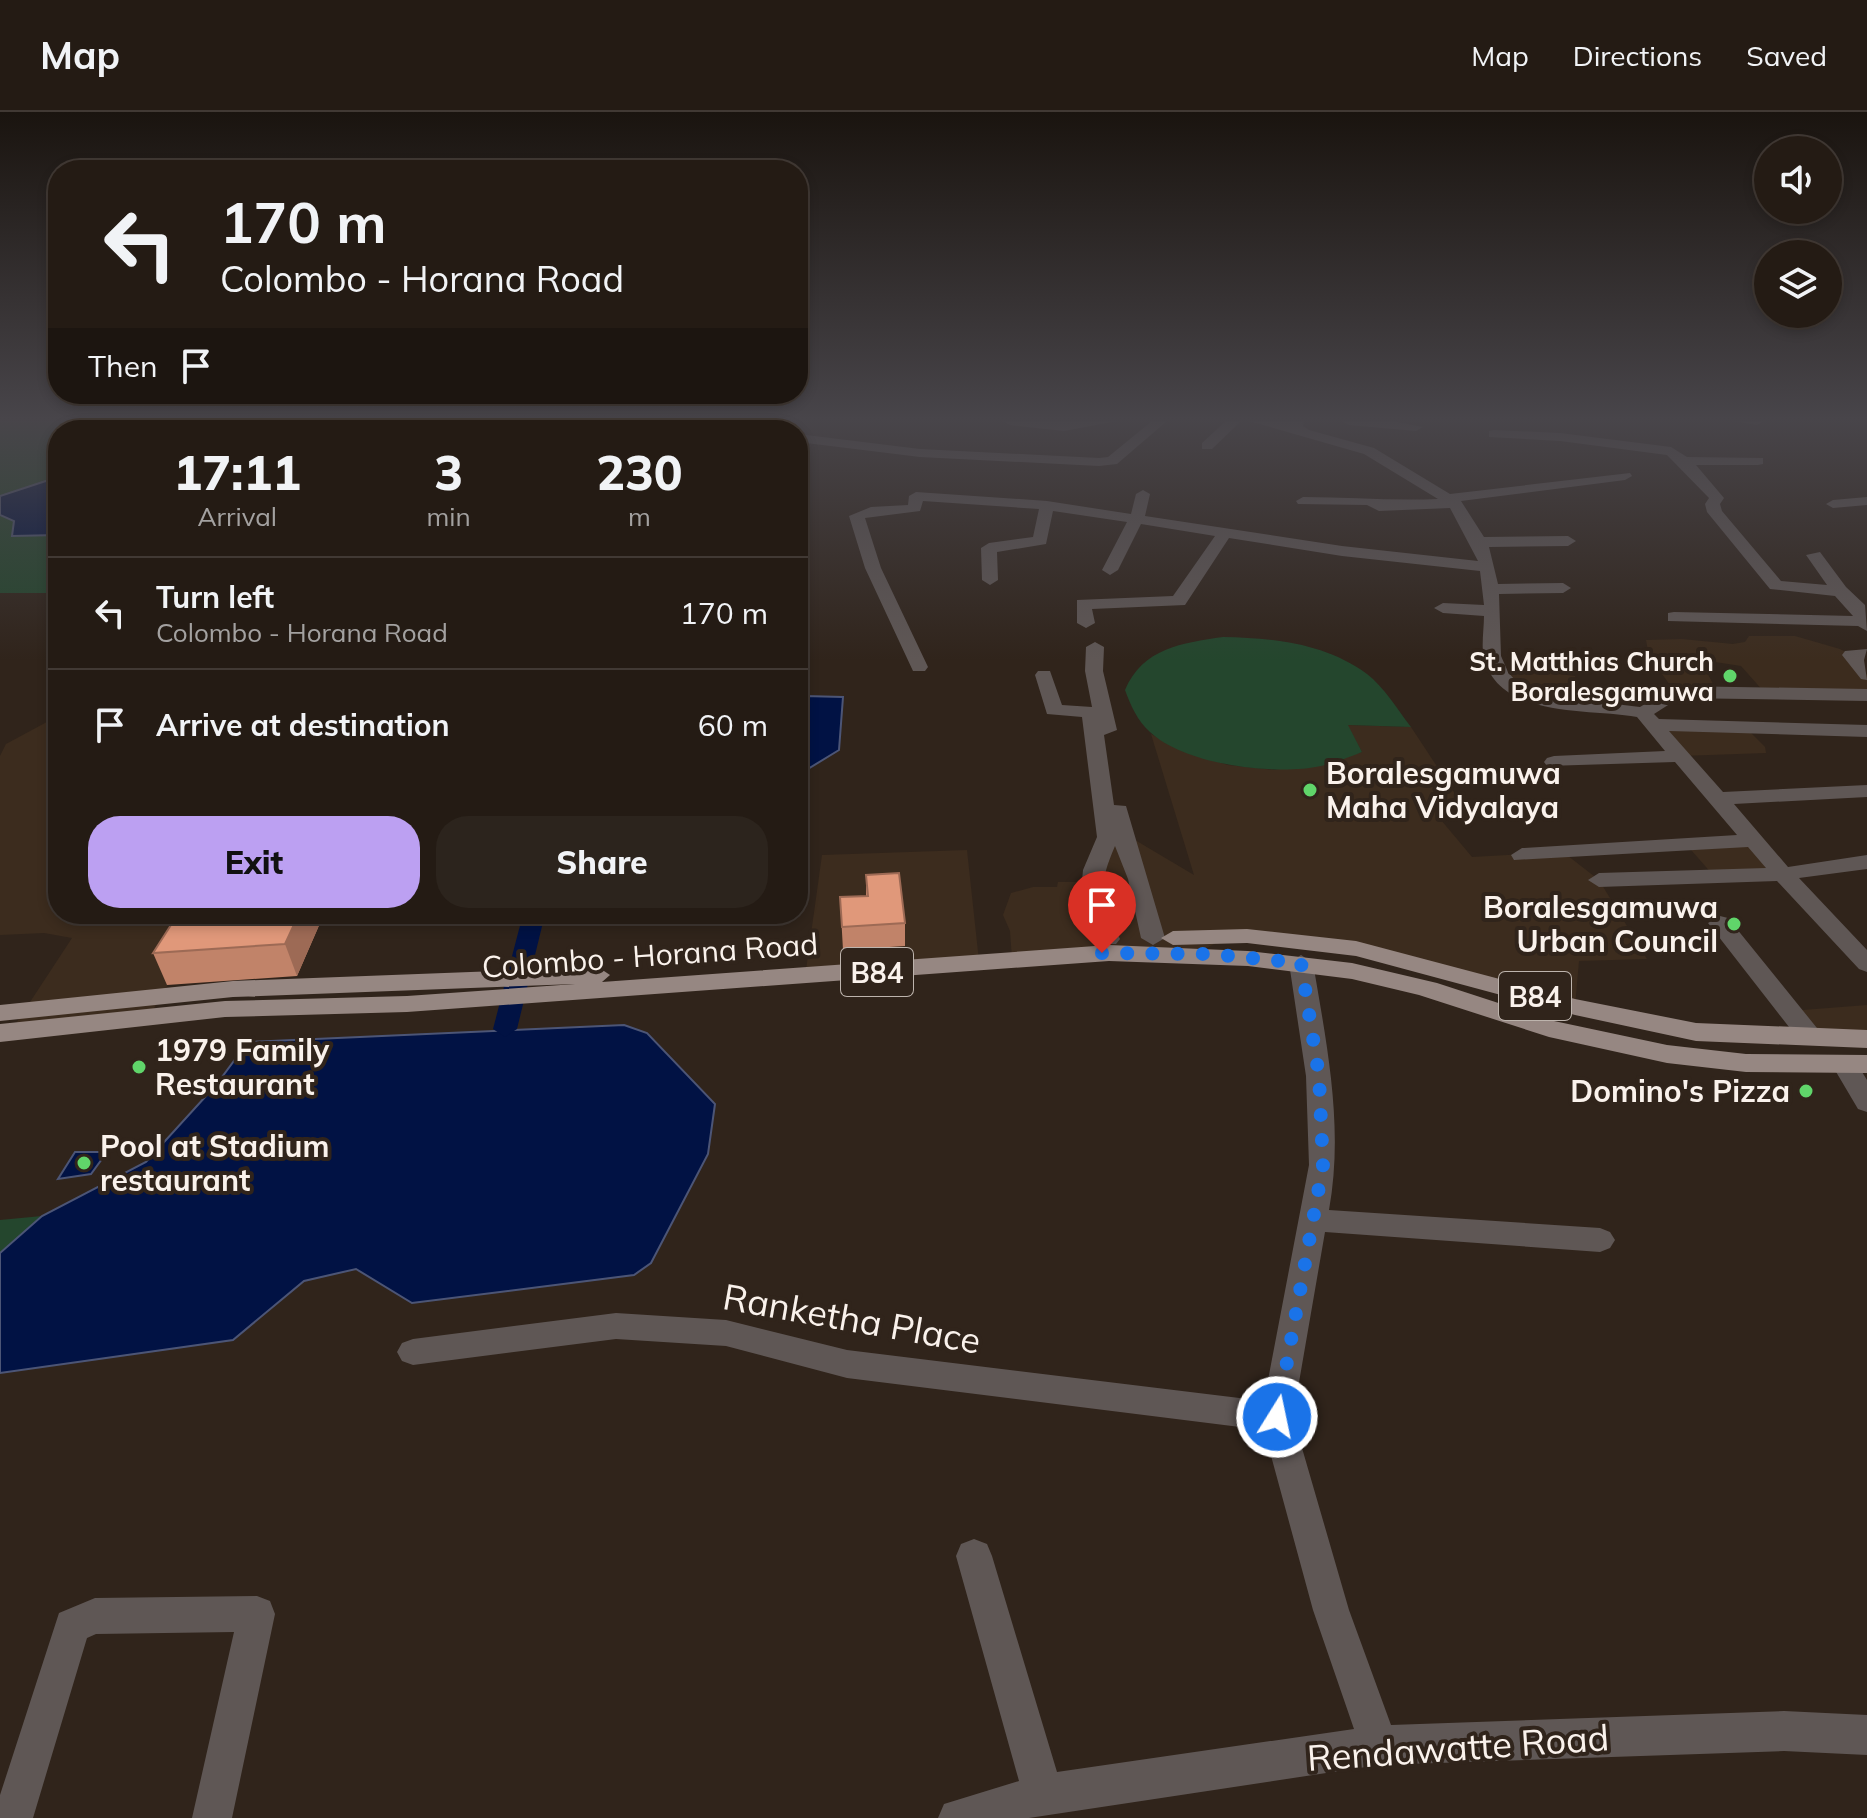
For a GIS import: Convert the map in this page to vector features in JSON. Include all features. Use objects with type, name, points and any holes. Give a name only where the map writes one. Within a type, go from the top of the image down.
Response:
[{"type":"main road","name":"Colombo - Horana Road","points":[[545,985],[1108,939],[1247,936],[1326,943],[1416,963],[1575,1007],[1696,1032],[1867,1039]]},
{"type":"main road","name":"Colombo - Horana Road","points":[[0,1013],[233,989],[484,989],[1109,953],[1211,954],[1301,963],[1386,978],[1551,1028],[1644,1050],[1747,1065],[1856,1064]]},
{"type":"main road","name":"Colombo - Horana Road","points":[[0,1033],[225,1009],[407,1004],[484,989]]},
{"type":"street","points":[[916,501],[915,508],[910,510],[873,511],[857,516],[873,568],[919,667]]},
{"type":"street","points":[[983,501],[1047,505],[1342,551],[1488,567]]},
{"type":"street","points":[[1110,570],[1135,520],[1141,501]]},
{"type":"street","points":[[1303,501],[1370,501],[1379,506],[1445,501]]},
{"type":"street","points":[[1452,501],[1479,542],[1488,567],[1493,611],[1492,656],[1499,674],[1513,690],[1548,701],[1613,707],[1650,719],[1867,731]]},
{"type":"street","points":[[1715,501],[1712,504],[1715,512],[1776,585],[1782,589],[1840,591]]},
{"type":"street","points":[[1833,504],[1867,501]]},
{"type":"street","points":[[990,580],[989,548],[1040,541],[1047,505]]},
{"type":"street","points":[[1086,623],[1083,604],[1179,601],[1185,586],[1206,564],[1224,533]]},
{"type":"street","points":[[1479,542],[1568,541]]},
{"type":"street","points":[[1814,555],[1840,591],[1864,615]]},
{"type":"street","points":[[1491,589],[1563,588]]},
{"type":"street","points":[[1443,608],[1493,611]]},
{"type":"street","points":[[1674,617],[1864,615]]},
{"type":"street","points":[[1095,647],[1094,671],[1114,762],[1122,837],[1139,879],[1153,938]]},
{"type":"street","points":[[1867,654],[1851,655],[1867,675]]},
{"type":"street","points":[[1044,675],[1054,710],[1091,712],[1108,837],[1094,870],[1091,903],[1108,939]]},
{"type":"street","points":[[1650,719],[1675,692],[1867,695]]},
{"type":"street","points":[[1650,719],[1783,874],[1867,964]]},
{"type":"street","points":[[1554,762],[1681,756]]},
{"type":"street","points":[[1718,799],[1867,791]]},
{"type":"street","points":[[1522,855],[1753,840]]},
{"type":"street","points":[[1599,880],[1783,874],[1867,862]]},
{"type":"street","points":[[1720,923],[1812,1039]]},
{"type":"street","points":[[1301,963],[1319,1076],[1323,1165],[1277,1417],[1331,1610],[1379,1745]]},
{"type":"street","points":[[1856,1064],[1867,1102]]},
{"type":"street","points":[[1313,1220],[1600,1240]]},
{"type":"street","name":"Ranketha Place","points":[[413,1352],[616,1326],[726,1333],[847,1364],[1277,1417]]},
{"type":"street","points":[[974,1556],[1043,1794]]},
{"type":"street","points":[[13,1818],[72,1626],[95,1616],[257,1614],[212,1818]]},
{"type":"street","name":"Rendawatte Road","points":[[958,1818],[1043,1794],[1379,1745],[1784,1731],[1867,1735]]},
{"type":"shaded area","points":[[0,501],[48,501],[48,535],[12,536],[14,521],[0,515]]},
{"type":"shaded area","points":[[1749,636],[1795,636],[1840,649],[1851,655],[1867,675],[1867,695],[1765,693],[1741,666],[1715,662],[1704,667],[1718,693],[1675,692],[1649,656],[1646,640],[1682,639],[1733,644],[1745,642]]},
{"type":"shaded area","points":[[1527,670],[1575,676],[1583,704],[1528,696],[1499,674]]},
{"type":"shaded area","points":[[808,696],[843,697],[839,750],[808,769]]},
{"type":"shaded area","points":[[48,721],[48,924],[203,924],[153,1010],[13,1028],[72,938],[44,933],[0,935],[0,756],[6,744]]},
{"type":"shaded area","points":[[1347,725],[1411,727],[1471,818],[1441,820],[1472,857],[1563,852],[1599,880],[1647,959],[1579,961],[1575,1007],[1416,963],[1276,938],[1218,942],[1206,948],[1105,948],[1012,959],[1010,931],[1003,915],[1011,893],[1033,887],[1057,887],[1058,882],[1091,882],[1108,837],[1130,837],[1194,875],[1151,734],[1185,752],[1228,765],[1275,770],[1362,752]]},
{"type":"shaded area","points":[[1656,725],[1746,728],[1765,747],[1766,753],[1681,756]]},
{"type":"shaded area","points":[[1753,840],[1783,874],[1713,875],[1685,843]]},
{"type":"shaded area","points":[[967,850],[979,961],[805,977],[822,855]]},
{"type":"shaded area","points":[[1867,1005],[1867,1039],[1812,1039],[1790,1011]]},
{"type":"shaded area","points":[[624,1025],[647,1033],[715,1104],[708,1154],[651,1263],[634,1275],[412,1303],[356,1269],[304,1281],[233,1340],[0,1373],[0,1253],[42,1216],[146,1162],[216,1085],[248,1042]]},
{"type":"shaded area","name":"Pool at Stadium restaurant","points":[[75,1152],[107,1152],[91,1174],[58,1179]]},
{"type":"green space","points":[[0,515],[14,521],[13,535],[48,535],[48,593],[0,593]]},
{"type":"green space","points":[[1223,637],[1298,644],[1334,655],[1373,679],[1411,727],[1348,725],[1362,752],[1326,765],[1302,769],[1231,765],[1185,753],[1166,743],[1141,723],[1125,690],[1142,665],[1153,656],[1179,645]]},
{"type":"green space","points":[[42,1216],[0,1253],[0,1220]]},
{"type":"building","points":[[899,873],[905,923],[842,927],[840,897],[868,896],[866,875]]},
{"type":"building","points":[[172,924],[294,924],[285,944],[153,953]]},
{"type":"waterway","points":[[505,1029],[531,924]]},
{"type":"place","name":"St. Matthias Church Boralesgamuwa","points":[[1730,676]]},
{"type":"place","name":"Boralesgamuwa Maha Vidyalaya","points":[[1310,790]]},
{"type":"place","name":"Boralesgamuwa Urban Council","points":[[1734,924]]},
{"type":"place","name":"1979 Family Restaurant","points":[[139,1067]]},
{"type":"place","name":"Domino's Pizza","points":[[1806,1091]]},
{"type":"place","name":"Pool at Stadium restaurant","points":[[84,1163]]},
{"type":"route","points":[[1102,953],[1211,954],[1301,963],[1319,1076],[1323,1165],[1277,1417]]}]
